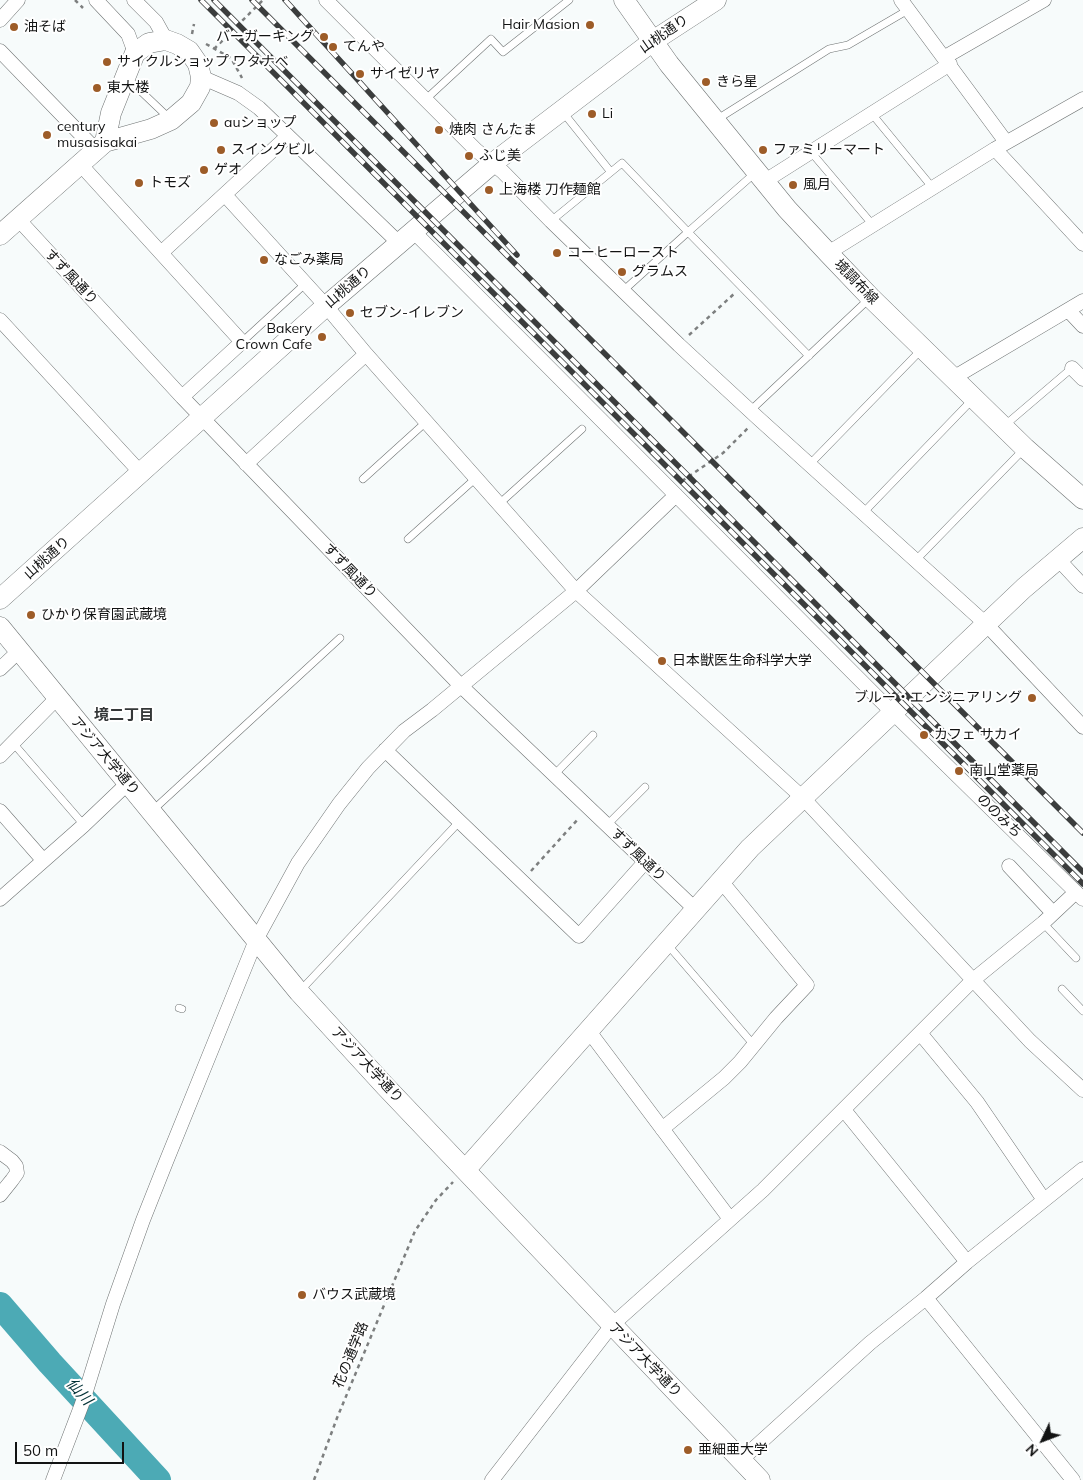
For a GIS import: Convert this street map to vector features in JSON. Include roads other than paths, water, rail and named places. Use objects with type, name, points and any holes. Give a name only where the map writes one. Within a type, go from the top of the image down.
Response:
[{"type":"street","points":[[0,20],[18,0]]},
{"type":"street","points":[[134,0],[156,22],[166,40]]},
{"type":"street","points":[[326,0],[476,150],[493,163],[679,345],[986,624],[1083,727]]},
{"type":"street","name":"境調布線","points":[[624,0],[669,64],[787,209],[871,298],[1024,448],[1083,499]]},
{"type":"street","name":"山桃通り","points":[[0,599],[326,306],[493,163],[653,41],[716,0]]},
{"type":"street","points":[[761,176],[811,152],[872,114],[947,61],[1044,0]]},
{"type":"street","points":[[102,3],[128,34],[135,53]]},
{"type":"street","points":[[907,4],[947,61],[1000,145],[1083,244]]},
{"type":"street","points":[[0,235],[101,146],[171,120],[191,103],[200,87],[202,77],[198,64],[189,51],[166,40],[150,43],[135,53],[111,113],[101,146]]},
{"type":"street","points":[[0,51],[101,146]]},
{"type":"street","name":"ののみち","points":[[202,77],[245,98],[259,108],[288,136],[407,238],[673,492],[1080,896]]},
{"type":"street","points":[[828,253],[1000,145],[1083,99]]},
{"type":"street","points":[[111,113],[116,124],[131,135]]},
{"type":"street","points":[[161,253],[288,136]]},
{"type":"street","points":[[80,164],[242,342],[182,397]]},
{"type":"street","points":[[225,195],[326,306],[366,354],[576,591],[803,798],[1030,1040],[1083,1090]]},
{"type":"street","name":"すず風通り","points":[[18,219],[182,397],[461,686],[695,910]]},
{"type":"street","points":[[953,378],[1083,301]]},
{"type":"street","points":[[1068,310],[1083,326]]},
{"type":"street","points":[[0,320],[140,473]]},
{"type":"street","points":[[246,464],[366,354]]},
{"type":"street","points":[[1072,368],[1083,379]]},
{"type":"street","points":[[53,1480],[84,1397],[143,1220],[256,940],[298,863],[339,804],[368,768],[404,731],[576,591],[673,492]]},
{"type":"street","points":[[466,1169],[750,848],[986,624],[1057,558],[1083,538]]},
{"type":"street","points":[[1057,558],[1083,586]]},
{"type":"street","name":"アジア大学通り","points":[[0,627],[299,992],[385,1086],[760,1480]]},
{"type":"street","points":[[0,669],[19,651]]},
{"type":"street","points":[[0,756],[57,698]]},
{"type":"street","points":[[385,750],[579,936],[645,862]]},
{"type":"street","points":[[0,898],[84,825],[128,783]]},
{"type":"street","points":[[0,811],[43,860]]},
{"type":"street","points":[[1010,866],[1054,913]]},
{"type":"street","points":[[662,1129],[724,1078],[740,1062],[776,1018],[807,986],[721,881]]},
{"type":"street","points":[[492,1480],[612,1325],[763,1190],[973,980],[1054,913],[1080,896]]},
{"type":"street","points":[[588,1030],[730,1219]]},
{"type":"street","points":[[920,1033],[977,1102],[1044,1200]]},
{"type":"street","points":[[844,1110],[967,1262]]},
{"type":"street","points":[[0,1152],[12,1161],[16,1166],[17,1173],[0,1195]]},
{"type":"street","points":[[742,1459],[870,1344],[967,1262],[1083,1169]]},
{"type":"street","points":[[926,1298],[1073,1480]]},
{"type":"lane","points":[[425,100],[491,39],[503,52],[569,0]]},
{"type":"lane","points":[[716,120],[829,49],[848,45],[907,4]]},
{"type":"lane","points":[[125,76],[171,120]]},
{"type":"lane","points":[[562,111],[610,171]]},
{"type":"lane","points":[[872,114],[932,187]]},
{"type":"lane","points":[[811,152],[872,224]]},
{"type":"lane","points":[[551,221],[622,163],[809,356]]},
{"type":"lane","points":[[623,291],[688,232],[761,176]]},
{"type":"lane","points":[[242,342],[305,284]]},
{"type":"lane","points":[[754,415],[809,356],[871,298]]},
{"type":"lane","points":[[809,465],[922,348]]},
{"type":"lane","points":[[1003,427],[1072,368]]},
{"type":"lane","points":[[863,513],[974,399]]},
{"type":"lane","points":[[363,480],[426,422]]},
{"type":"lane","points":[[499,504],[582,430]]},
{"type":"lane","points":[[916,560],[1024,448]]},
{"type":"lane","points":[[408,539],[476,478]]},
{"type":"lane","points":[[151,812],[340,638]]},
{"type":"lane","points":[[554,774],[593,735]]},
{"type":"lane","points":[[12,743],[84,825]]},
{"type":"lane","points":[[607,825],[645,787]]},
{"type":"lane","points":[[299,992],[459,822]]},
{"type":"lane","points":[[1043,923],[1076,958]]},
{"type":"lane","points":[[665,942],[753,1044]]},
{"type":"lane","points":[[1062,989],[1081,1006]]},
{"type":"waterway","name":"仙川","points":[[0,1305],[50,1363],[158,1480]]},
{"type":"railway","points":[[201,0],[1083,884]]},
{"type":"railway","points":[[214,0],[1083,872]]},
{"type":"railway","points":[[252,0],[1083,833]]},
{"type":"railway","points":[[285,0],[517,255]]},
{"type":"place","name":"Hair Masion","points":[[590,25]]},
{"type":"place","name":"油そば","points":[[14,27]]},
{"type":"place","name":"バーガーキング","points":[[324,37]]},
{"type":"place","name":"てんや","points":[[333,47]]},
{"type":"place","name":"サイクルショップ ワタナベ","points":[[107,62]]},
{"type":"place","name":"サイゼリヤ","points":[[360,74]]},
{"type":"place","name":"きら星","points":[[706,82]]},
{"type":"place","name":"東大楼","points":[[97,88]]},
{"type":"place","name":"Li","points":[[592,114]]},
{"type":"place","name":"auショップ","points":[[214,123]]},
{"type":"place","name":"焼肉 さんたま","points":[[439,130]]},
{"type":"place","name":"century musasisakai","points":[[47,135]]},
{"type":"place","name":"スイングビル","points":[[221,150]]},
{"type":"place","name":"ファミリーマート","points":[[763,150]]},
{"type":"place","name":"ふじ美","points":[[469,156]]},
{"type":"place","name":"ゲオ","points":[[204,170]]},
{"type":"place","name":"トモズ","points":[[139,183]]},
{"type":"place","name":"風月","points":[[793,185]]},
{"type":"place","name":"上海楼 刀作麺館","points":[[489,190]]},
{"type":"place","name":"コーヒーロースト","points":[[557,253]]},
{"type":"place","name":"なごみ薬局","points":[[264,260]]},
{"type":"place","name":"グラムス","points":[[622,272]]},
{"type":"place","name":"セブン-イレブン","points":[[350,313]]},
{"type":"place","name":"Bakery Crown Cafe","points":[[322,337]]},
{"type":"place","name":"ひかり保育園武蔵境","points":[[31,615]]},
{"type":"place","name":"日本獣医生命科学大学","points":[[662,661]]},
{"type":"place","name":"ブルー・エンジニアリング","points":[[1032,698]]},
{"type":"place","name":"カフェ サカイ","points":[[924,735]]},
{"type":"place","name":"南山堂薬局","points":[[959,771]]},
{"type":"place","name":"バウス武蔵境","points":[[302,1295]]},
{"type":"place","name":"亜細亜大学","points":[[688,1450]]},
{"type":"district","name":"境二丁目","points":[[124,715]]}]
